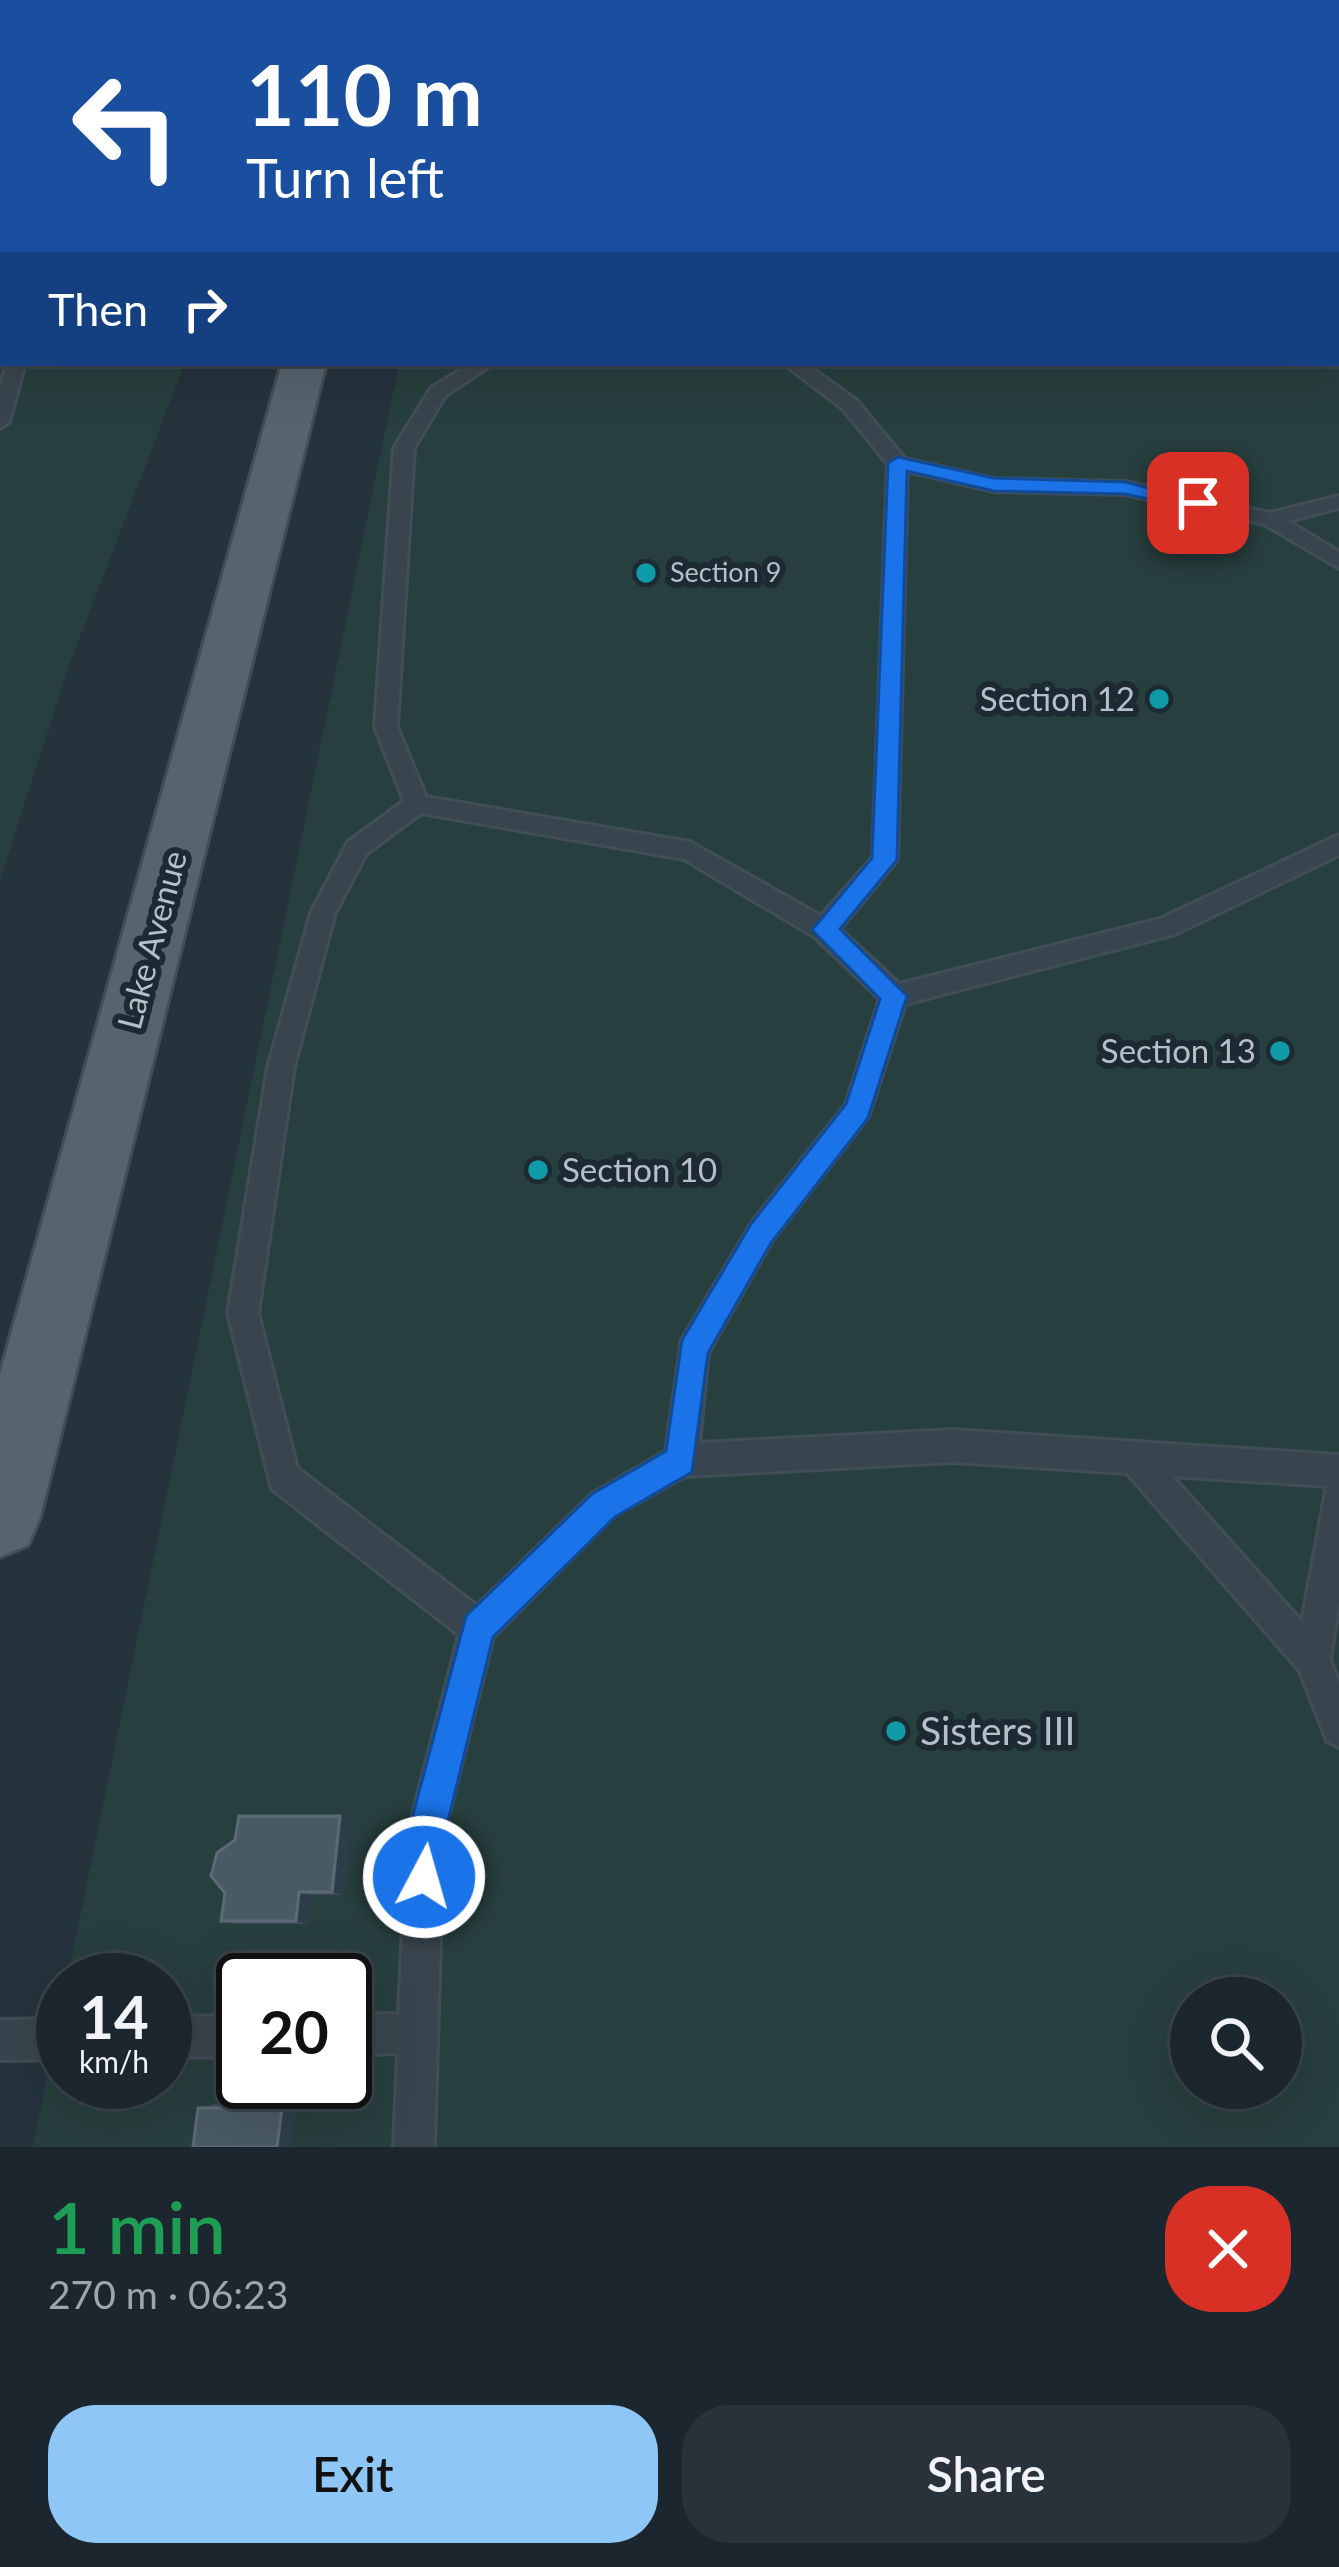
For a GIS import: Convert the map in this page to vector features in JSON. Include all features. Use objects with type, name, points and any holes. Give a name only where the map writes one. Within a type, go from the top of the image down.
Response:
[{"type":"main road","name":"Lake Avenue","points":[[0,1517],[303,366]]},
{"type":"lane","points":[[0,422],[15,366]]},
{"type":"lane","points":[[418,804],[386,727],[404,448],[438,392],[480,366]]},
{"type":"lane","points":[[796,366],[849,404],[898,463],[994,484],[1125,488],[1270,519],[1339,561]]},
{"type":"lane","points":[[824,930],[885,860],[898,463]]},
{"type":"lane","points":[[1270,519],[1339,502]]},
{"type":"lane","points":[[478,1628],[283,1478],[243,1312],[281,1067],[322,913],[357,848],[418,804],[690,851],[824,930],[894,996]]},
{"type":"lane","points":[[894,996],[1166,927],[1339,844]]},
{"type":"lane","points":[[681,1460],[693,1350],[761,1233],[858,1109],[894,996]]},
{"type":"lane","points":[[414,2147],[425,1837],[478,1628],[603,1505],[681,1460],[954,1446],[1339,1471]]},
{"type":"lane","points":[[1137,1460],[1313,1660],[1339,1729]]},
{"type":"lane","points":[[1313,1660],[1339,1496]]},
{"type":"lane","points":[[372,2034],[418,2033]]},
{"type":"lane","points":[[0,2040],[36,2039]]},
{"type":"green space","points":[[0,366],[184,366],[70,663],[0,880]]},
{"type":"green space","points":[[398,366],[1339,366],[1339,2147],[33,2147],[41,2109],[192,2109],[192,1953],[73,1953]]},
{"type":"building","points":[[239,1816],[340,1816],[332,1892],[299,1892],[296,1921],[221,1921],[225,1893],[211,1876],[217,1853],[235,1840]]},
{"type":"building","points":[[198,2108],[282,2109],[277,2147],[193,2147]]},
{"type":"place","name":"Section 9","points":[[646,573]]},
{"type":"place","name":"Section 12","points":[[1159,699]]},
{"type":"place","name":"Section 13","points":[[1280,1051]]},
{"type":"place","name":"Section 10","points":[[538,1170]]},
{"type":"place","name":"Sisters III","points":[[896,1731]]},
{"type":"route","points":[[424,1877],[425,1837],[478,1628],[603,1505],[681,1460],[693,1350],[761,1233],[858,1109],[894,996],[824,930],[885,860],[898,463],[994,484],[1125,488],[1198,503]]}]
